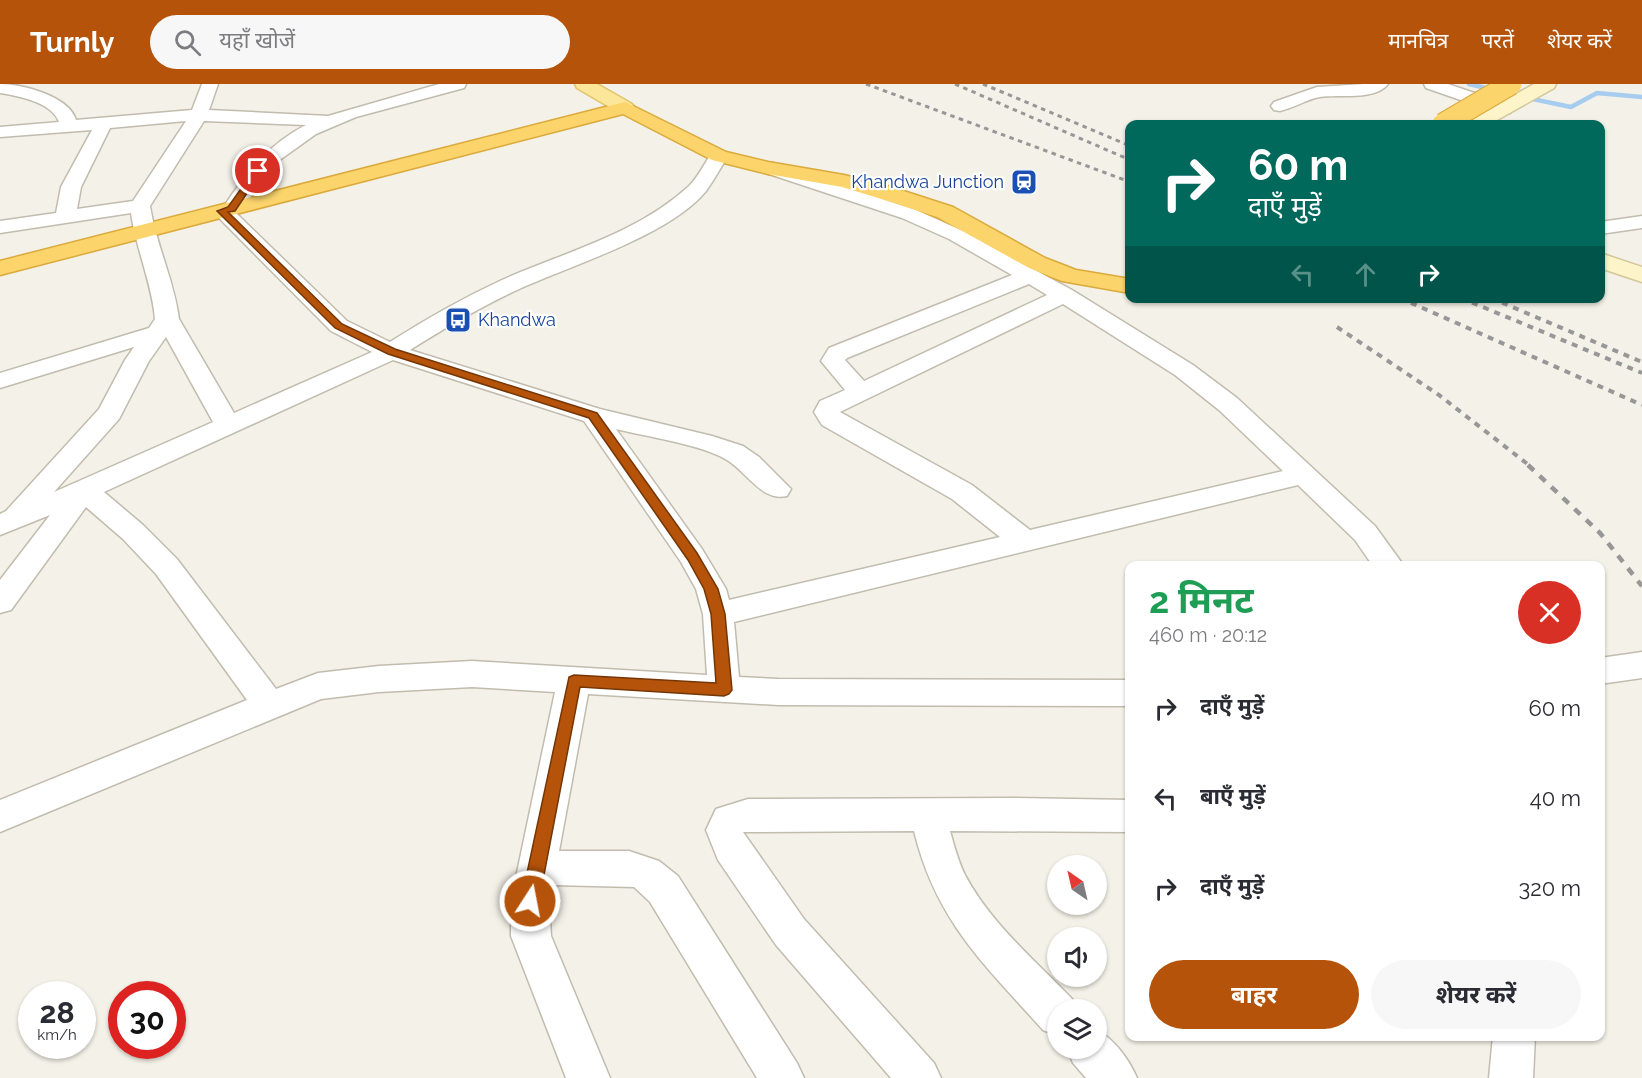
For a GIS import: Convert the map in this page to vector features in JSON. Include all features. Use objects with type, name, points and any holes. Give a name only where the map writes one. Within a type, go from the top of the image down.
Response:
[{"type":"highway","points":[[1453,120],[1511,98]]},
{"type":"highway","points":[[0,268],[626,108],[719,156],[768,168],[844,181],[945,212],[1037,263],[1071,276],[1119,285]]},
{"type":"main road","points":[[584,84],[626,108]]},
{"type":"street","points":[[6,522],[110,413],[137,360],[161,326],[165,301],[144,232],[141,206],[199,115],[210,84]]},
{"type":"street","points":[[458,84],[330,121],[293,140],[258,171],[227,210],[339,326],[391,352],[593,415],[712,444],[750,463],[777,489]]},
{"type":"street","points":[[1280,106],[1317,92],[1360,91],[1380,84]]},
{"type":"street","points":[[1432,84],[1511,98]]},
{"type":"street","points":[[1482,120],[1511,98],[1547,84]]},
{"type":"street","points":[[26,93],[54,86]]},
{"type":"street","points":[[0,88],[48,100],[67,117],[68,126]]},
{"type":"street","points":[[0,132],[199,115],[330,121]]},
{"type":"street","points":[[65,217],[71,187],[104,123]]},
{"type":"street","points":[[6,522],[84,490],[391,352],[459,310],[509,285],[638,231],[675,207],[698,188],[719,156]]},
{"type":"street","points":[[768,168],[909,214],[956,235],[1064,295],[1184,370],[1228,404],[1304,475],[1365,533],[1385,561]]},
{"type":"street","points":[[0,227],[141,206]]},
{"type":"street","points":[[1605,227],[1642,222]]},
{"type":"street","points":[[1605,262],[1642,275]]},
{"type":"street","points":[[861,392],[833,361],[837,352],[1029,276]]},
{"type":"street","points":[[1025,541],[962,492],[831,419],[827,412],[829,407],[1064,295]]},
{"type":"street","points":[[161,326],[228,425]]},
{"type":"street","points":[[0,381],[161,326]]},
{"type":"street","points":[[593,415],[692,556],[711,589],[718,614],[724,690]]},
{"type":"street","points":[[718,614],[1304,475]]},
{"type":"street","points":[[0,602],[84,490]]},
{"type":"street","points":[[84,490],[146,544],[176,578],[238,666],[270,705]]},
{"type":"street","points":[[1605,670],[1642,665]]},
{"type":"street","points":[[0,816],[318,686],[379,679],[472,674],[778,692],[1125,693]]},
{"type":"street","points":[[574,681],[530,901],[531,936],[588,1078]]},
{"type":"street","points":[[919,1078],[790,932],[731,848],[724,830],[729,820],[740,815],[788,818],[1028,813],[1125,816]]},
{"type":"street","points":[[928,815],[940,861],[954,893],[974,923],[1047,1003]]},
{"type":"street","points":[[536,868],[629,868],[646,873],[664,889],[782,1078]]},
{"type":"street","points":[[1511,1078],[1514,1041]]},
{"type":"street","points":[[1098,1059],[1115,1078]]},
{"type":"waterway","points":[[1469,84],[1494,90]]},
{"type":"waterway","points":[[1523,97],[1571,107],[1597,93],[1642,97]]},
{"type":"railway","points":[[866,84],[1125,180]]},
{"type":"railway","points":[[955,84],[1125,158]]},
{"type":"railway","points":[[983,84],[1125,144]]},
{"type":"railway","points":[[1411,303],[1642,405]]},
{"type":"railway","points":[[1473,303],[1642,373]]},
{"type":"railway","points":[[1503,303],[1642,362]]},
{"type":"railway","points":[[1337,327],[1439,395],[1530,466]]},
{"type":"railway","points":[[1528,465],[1600,533],[1642,586]]},
{"type":"place","name":"Khandwa Junction","points":[[1024,182]]},
{"type":"place","name":"Khandwa","points":[[458,320]]},
{"type":"route","points":[[258,171],[232,209],[222,211],[339,326],[391,352],[593,415],[692,556],[711,589],[718,614],[724,690],[574,681],[530,901]]}]
